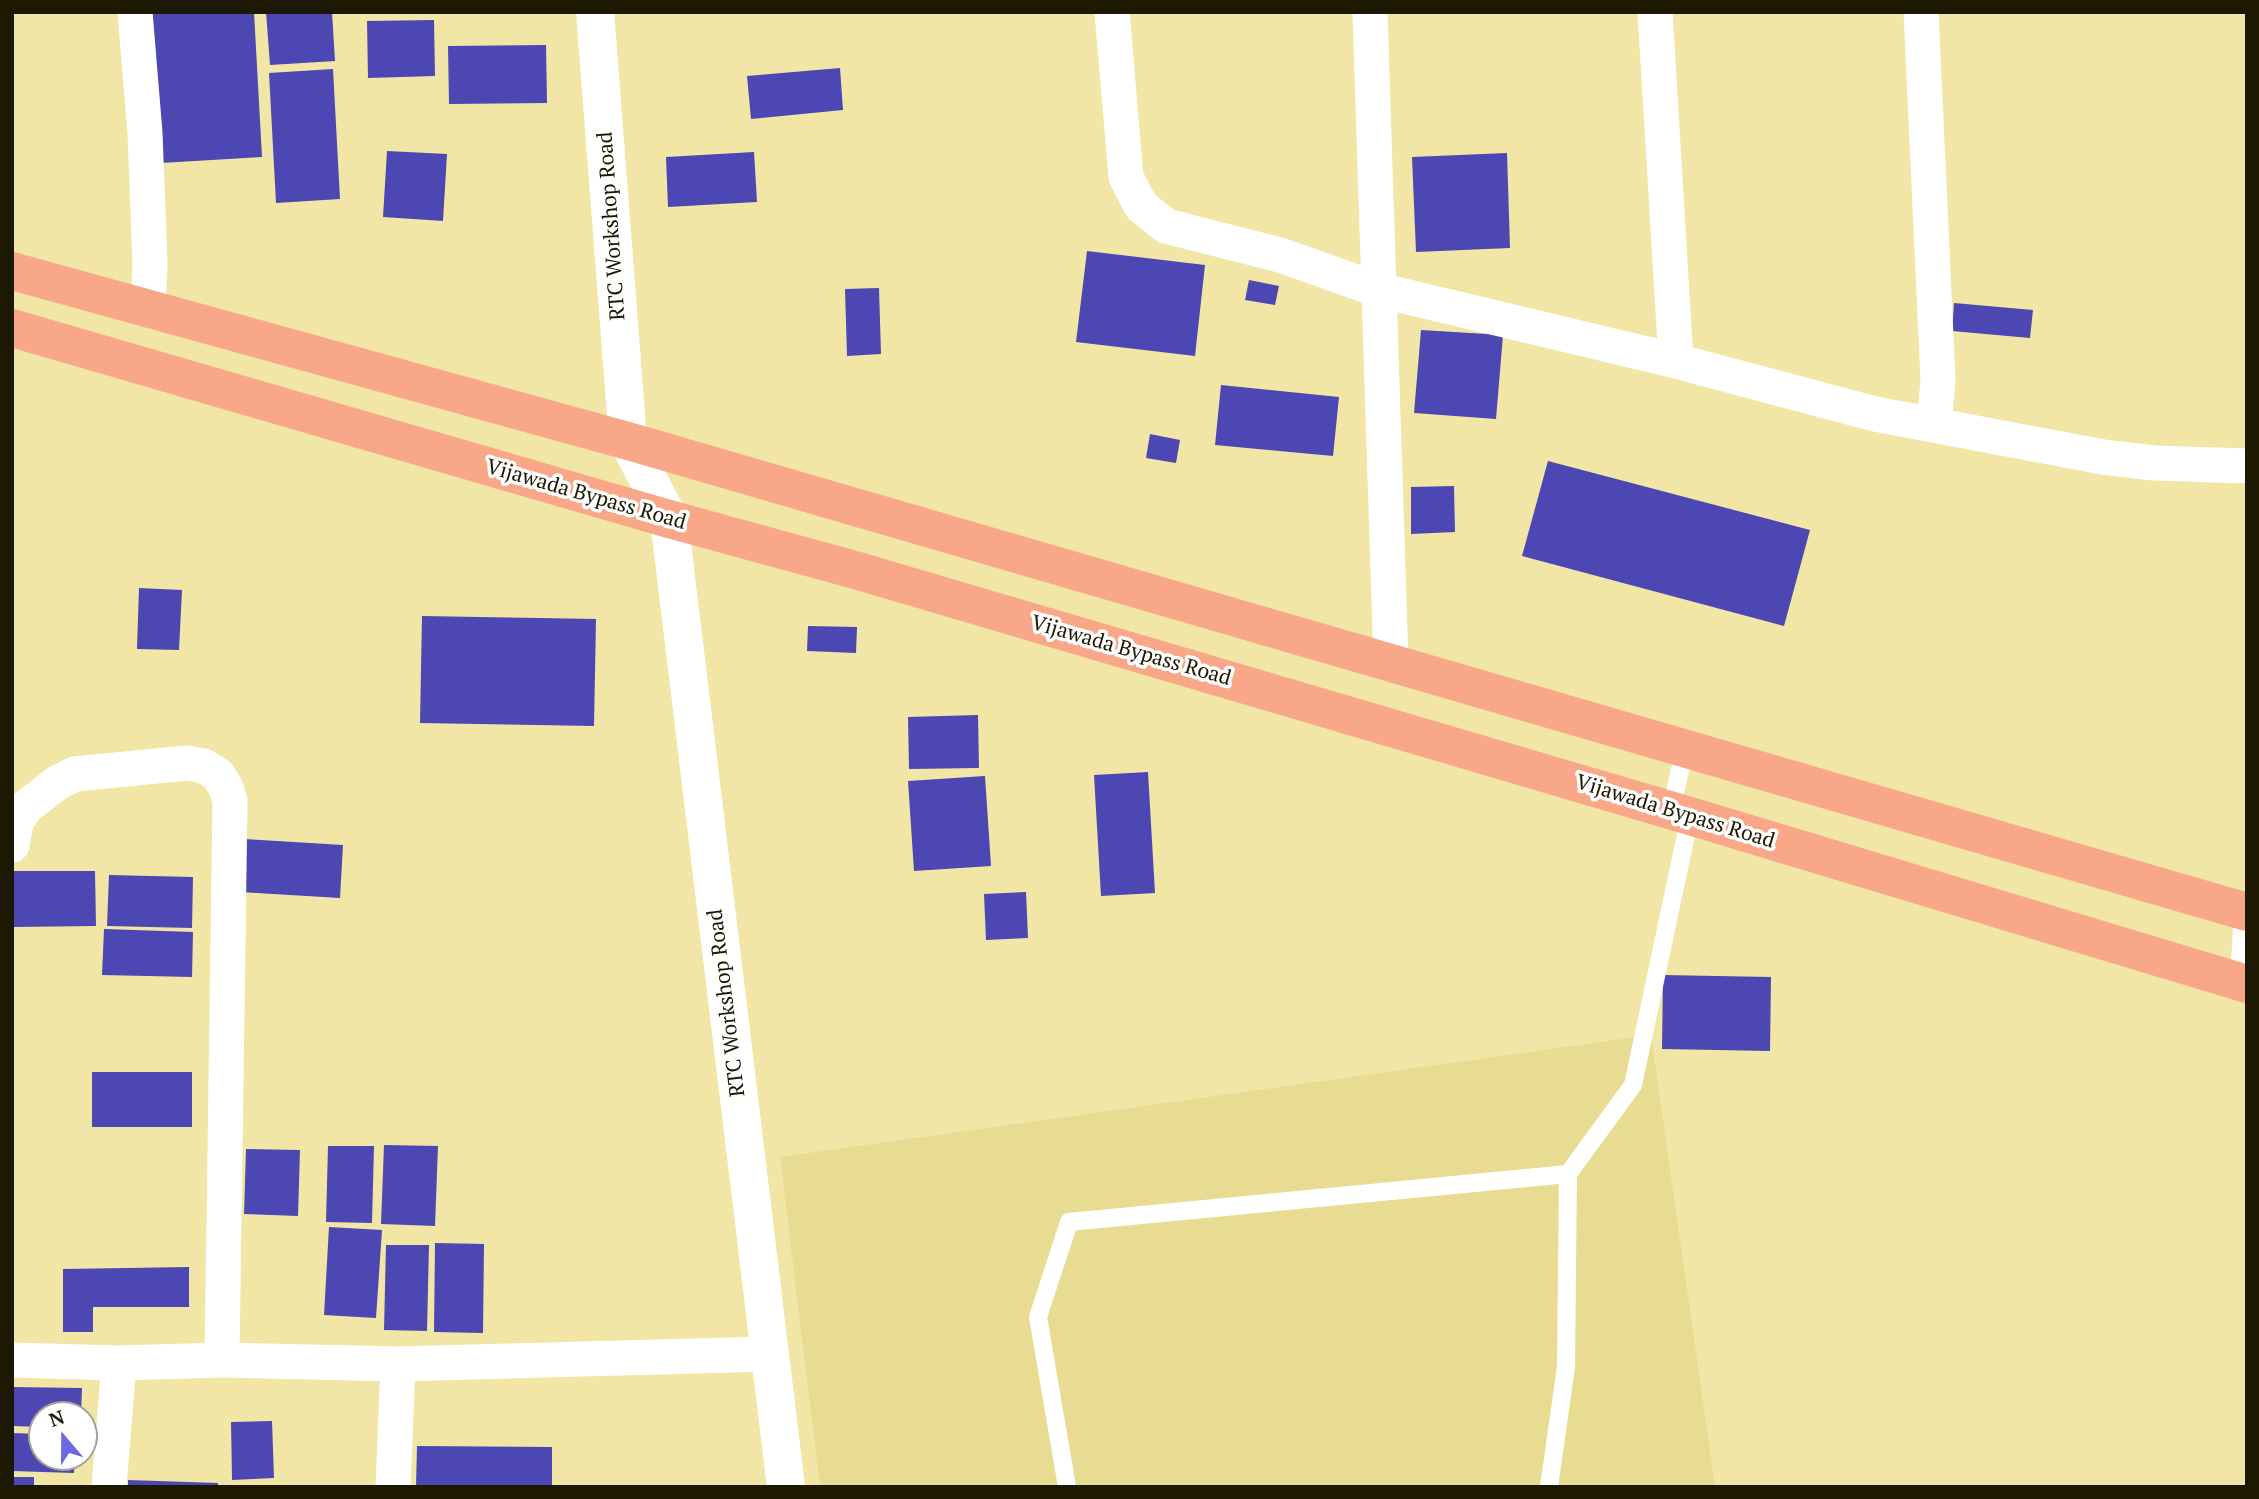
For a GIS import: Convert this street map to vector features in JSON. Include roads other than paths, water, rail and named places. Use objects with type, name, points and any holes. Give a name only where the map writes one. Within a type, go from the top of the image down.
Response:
[{"type":"main road","points":[[12,271],[628,441],[2245,911]]},
{"type":"main road","name":"Vijawada Bypass Road","points":[[12,328],[669,519],[855,570],[2243,982]]},
{"type":"street","points":[[135,12],[145,133],[150,264],[148,307]]},
{"type":"street","name":"RTC Workshop Road","points":[[595,12],[628,441]]},
{"type":"street","points":[[1112,12],[1126,177],[1141,206],[1166,226],[1280,255],[1379,290],[1676,361],[1875,414],[2103,457],[2154,463],[2247,466]]},
{"type":"street","points":[[1370,12],[1391,663]]},
{"type":"street","points":[[1655,12],[1676,361]]},
{"type":"street","points":[[1921,12],[1938,380],[1934,425]]},
{"type":"street","points":[[628,441],[669,519]]},
{"type":"street","name":"RTC Workshop Road","points":[[669,519],[786,1487]]},
{"type":"street","points":[[12,845],[16,823],[25,808],[57,783],[75,774],[187,763],[204,766],[218,775],[226,788],[230,801],[222,1360]]},
{"type":"street","points":[[12,1360],[119,1363],[222,1360],[398,1364],[768,1354]]},
{"type":"street","points":[[109,1487],[119,1363]]},
{"type":"street","points":[[393,1487],[398,1364]]},
{"type":"lane","points":[[1549,1487],[1566,1367],[1568,1174],[1633,1085],[1681,813],[1685,748]]},
{"type":"lane","points":[[2243,982],[2245,911]]},
{"type":"lane","points":[[1067,1487],[1038,1317],[1069,1222],[1568,1174]]}]
